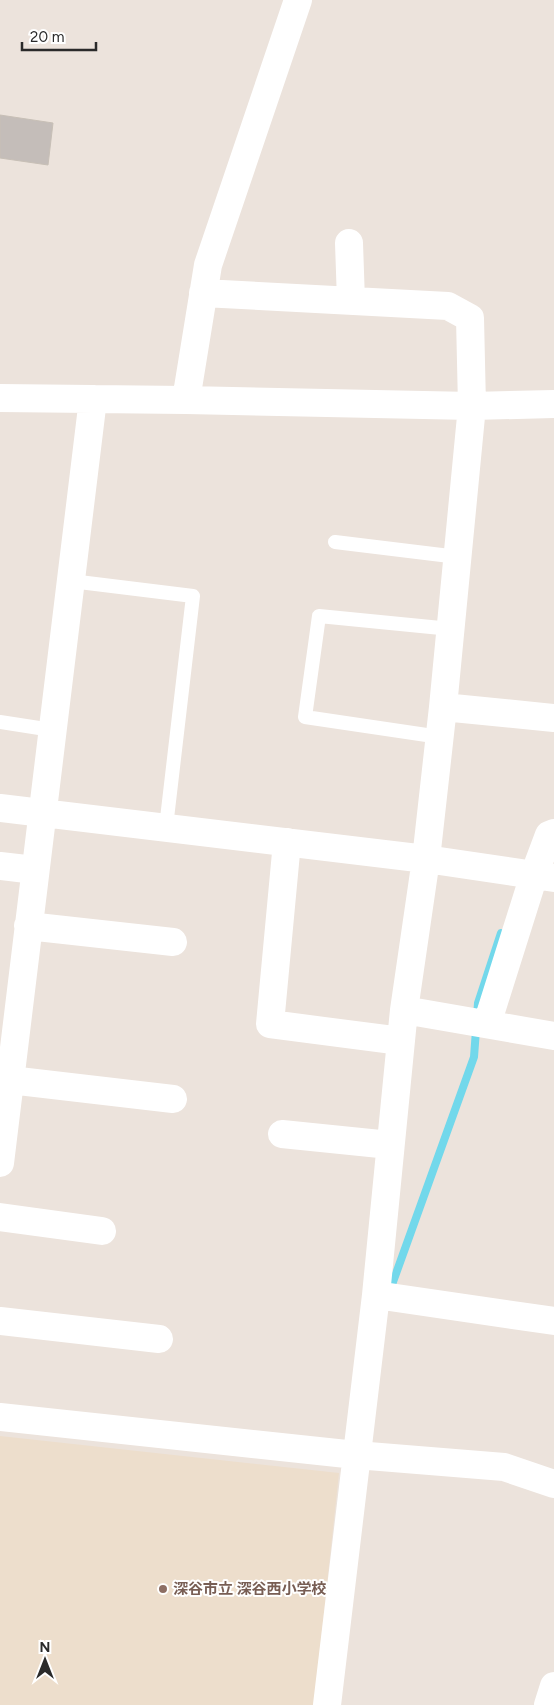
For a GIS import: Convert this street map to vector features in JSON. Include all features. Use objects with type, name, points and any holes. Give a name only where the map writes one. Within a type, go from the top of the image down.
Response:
[{"type":"street","points":[[186,400],[208,265],[298,0]]},
{"type":"street","points":[[349,243],[351,301]]},
{"type":"street","points":[[204,293],[448,306],[470,318],[472,406],[440,737],[426,859],[404,1010],[376,1295],[327,1705]]},
{"type":"street","points":[[0,398],[472,406],[554,404]]},
{"type":"street","points":[[0,1163],[6,1094],[93,399]]},
{"type":"street","points":[[443,707],[554,718]]},
{"type":"street","points":[[0,808],[426,859],[544,876]]},
{"type":"street","points":[[487,1024],[544,876],[549,835],[554,833]]},
{"type":"street","points":[[287,842],[270,1024],[401,1041]]},
{"type":"street","points":[[0,866],[35,870]]},
{"type":"street","points":[[28,926],[173,942]]},
{"type":"street","points":[[404,1010],[554,1036]]},
{"type":"street","points":[[6,1094],[172,1099]]},
{"type":"street","points":[[282,1134],[390,1146]]},
{"type":"street","points":[[0,1217],[102,1231]]},
{"type":"street","points":[[376,1295],[554,1321]]},
{"type":"street","points":[[0,1321],[159,1340]]},
{"type":"street","points":[[0,1417],[356,1455],[504,1467],[554,1484]]},
{"type":"street","points":[[548,1705],[554,1686]]},
{"type":"lane","points":[[335,542],[458,557]]},
{"type":"lane","points":[[70,581],[193,596],[166,827]]},
{"type":"lane","points":[[440,737],[306,717],[319,616],[451,629]]},
{"type":"lane","points":[[0,722],[52,730]]},
{"type":"shaded area","name":"深谷市立 深谷西小学校","points":[[0,1436],[339,1473],[314,1705],[0,1705]]},
{"type":"building","points":[[0,115],[53,123],[48,165],[0,158]]},
{"type":"waterway","points":[[389,1293],[474,1057],[478,1003],[501,933]]},
{"type":"place","name":"深谷市立 深谷西小学校","points":[[163,1589]]}]
